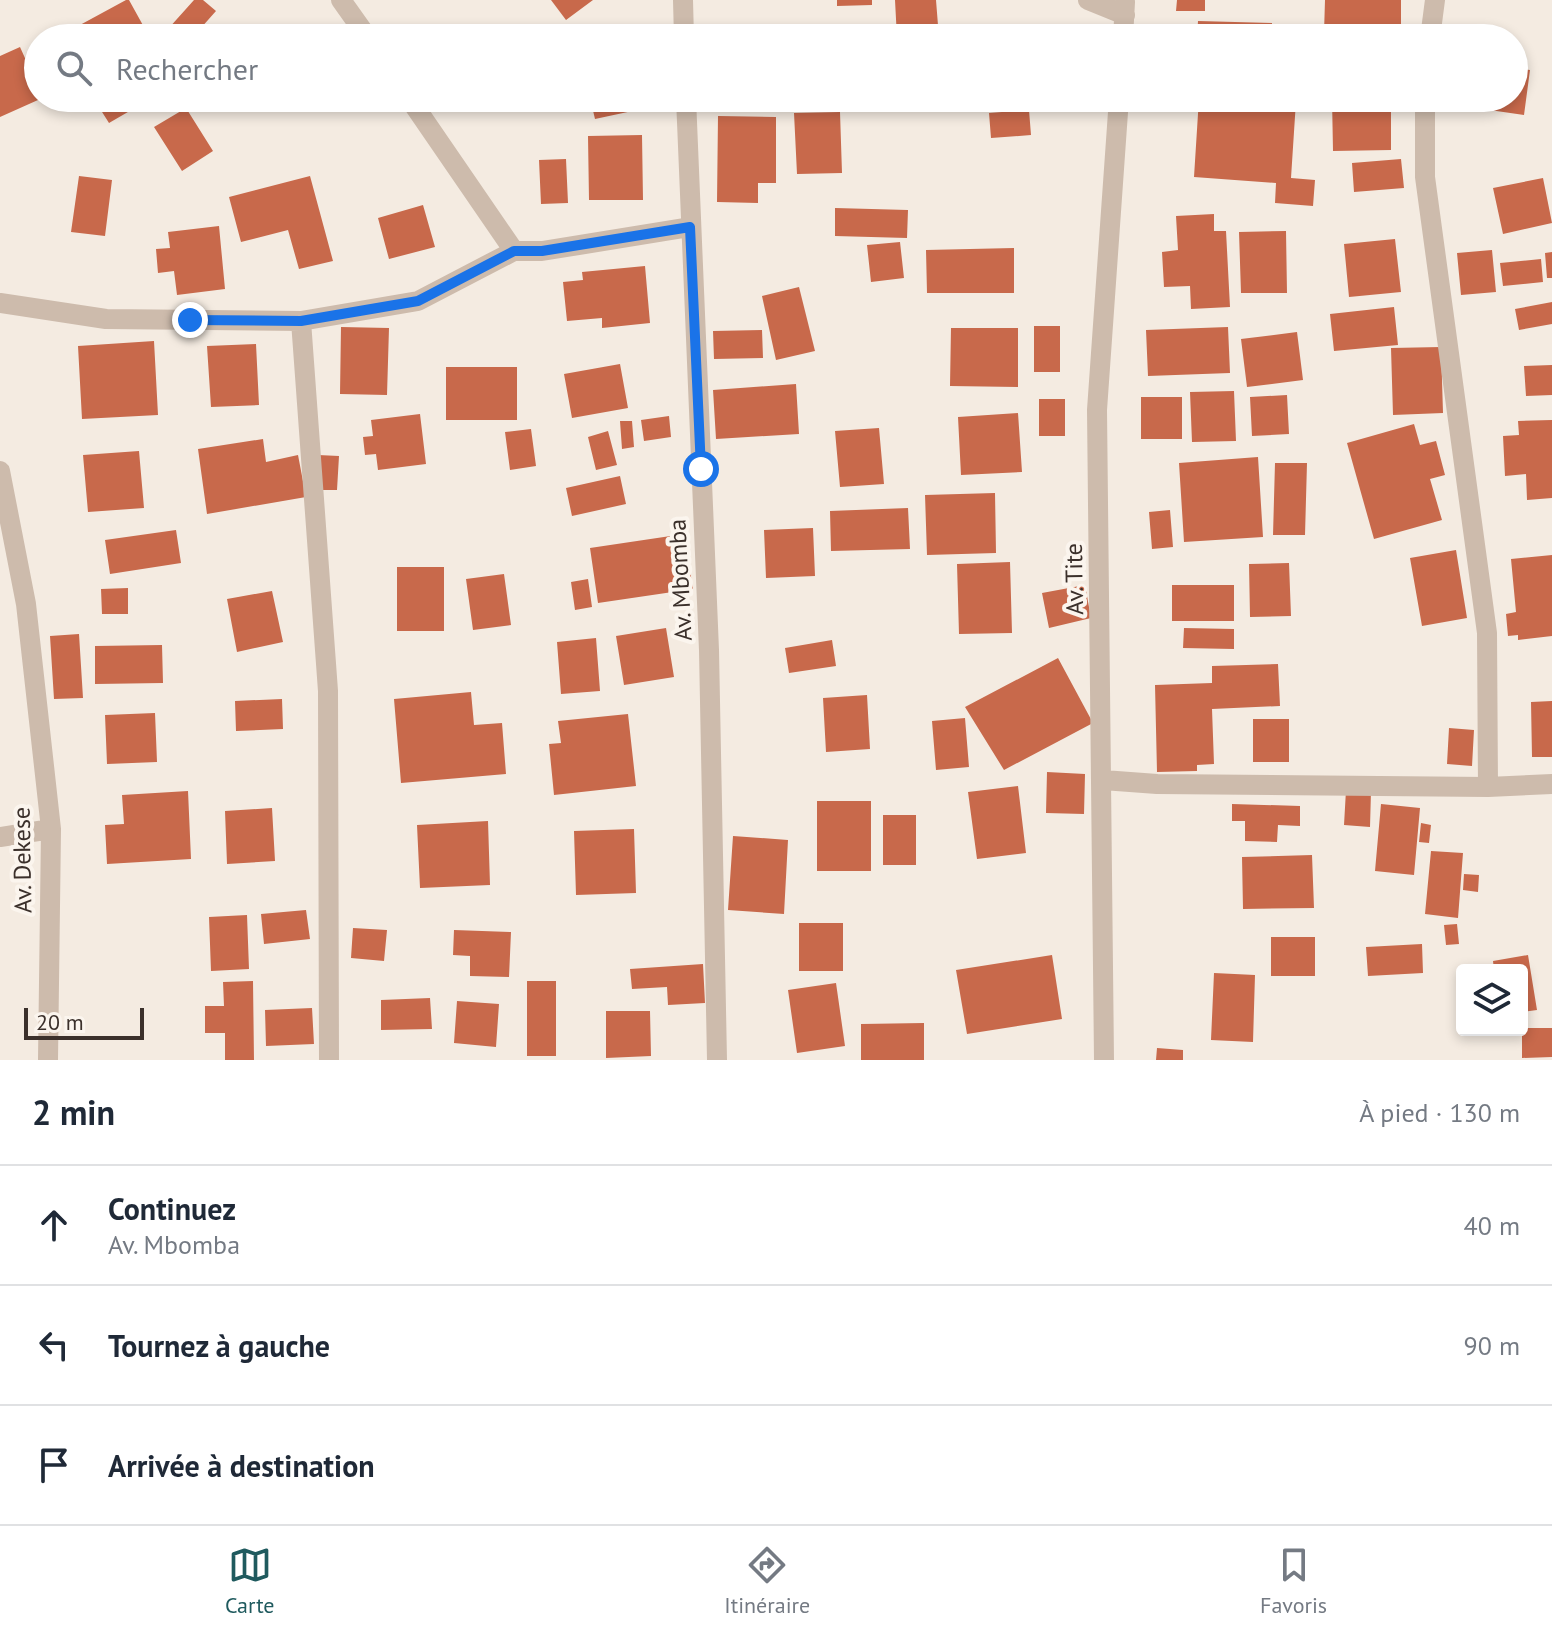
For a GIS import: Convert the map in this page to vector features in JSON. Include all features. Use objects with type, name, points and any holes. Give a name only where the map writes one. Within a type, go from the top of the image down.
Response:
[{"type":"street","points":[[341,0],[358,24]]},
{"type":"street","points":[[683,0],[684,24]]},
{"type":"street","points":[[1088,0],[1125,7]]},
{"type":"street","points":[[1432,24],[1435,0]]},
{"type":"street","points":[[419,112],[514,251]]},
{"type":"street","name":"Av. Mbomba","points":[[686,112],[709,650],[717,1060]]},
{"type":"street","name":"Av. Tite","points":[[1104,1060],[1097,410],[1118,112]]},
{"type":"street","points":[[1425,112],[1425,177],[1487,633],[1488,787]]},
{"type":"street","points":[[0,303],[106,319],[301,321],[418,301],[514,251],[542,251],[690,227]]},
{"type":"street","points":[[301,321],[328,691],[329,1060]]},
{"type":"street","name":"Av. Dekese","points":[[0,471],[26,604],[51,829],[48,1060]]},
{"type":"street","points":[[1103,780],[1157,784],[1488,787],[1552,784]]},
{"type":"street","points":[[0,837],[51,829]]},
{"type":"building","points":[[129,0],[142,24],[82,24]]},
{"type":"building","points":[[194,0],[203,0],[216,11],[204,24],[172,24]]},
{"type":"building","points":[[551,0],[593,0],[566,20]]},
{"type":"building","points":[[837,0],[872,0],[872,5],[837,6]]},
{"type":"building","points":[[895,0],[936,0],[938,24],[896,24]]},
{"type":"building","points":[[1177,0],[1205,0],[1205,11],[1176,11]]},
{"type":"building","points":[[1325,0],[1401,0],[1401,24],[1324,24]]},
{"type":"building","points":[[1198,21],[1272,23],[1272,24],[1198,24]]},
{"type":"building","points":[[20,47],[24,56],[24,106],[0,117],[0,56]]},
{"type":"building","points":[[102,112],[128,112],[109,123]]},
{"type":"building","points":[[179,112],[189,112],[213,151],[182,171],[154,127]]},
{"type":"building","points":[[593,112],[628,112],[595,119]]},
{"type":"building","points":[[840,112],[842,173],[797,174],[794,113]]},
{"type":"building","points":[[1029,112],[1031,135],[991,138],[989,113]]},
{"type":"building","points":[[1198,112],[1295,112],[1291,178],[1315,180],[1313,206],[1275,203],[1276,183],[1194,177]]},
{"type":"building","points":[[1332,112],[1391,112],[1391,150],[1333,151]]},
{"type":"building","points":[[718,116],[776,117],[776,183],[758,183],[758,203],[717,202]]},
{"type":"building","points":[[642,135],[643,200],[589,200],[588,136]]},
{"type":"building","points":[[566,159],[568,203],[541,204],[539,160]]},
{"type":"building","points":[[1401,159],[1404,188],[1354,192],[1352,163]]},
{"type":"building","points":[[79,176],[112,180],[105,236],[71,232]]},
{"type":"building","points":[[310,176],[333,261],[299,269],[288,230],[241,242],[229,197]]},
{"type":"building","points":[[1543,178],[1552,223],[1503,234],[1493,188]]},
{"type":"building","points":[[423,205],[435,247],[389,259],[378,218]]},
{"type":"building","points":[[835,208],[908,210],[907,238],[835,236]]},
{"type":"building","points":[[1214,214],[1214,231],[1226,231],[1230,307],[1191,309],[1190,286],[1164,287],[1162,252],[1178,250],[1176,216]]},
{"type":"building","points":[[219,226],[225,289],[177,295],[174,271],[158,273],[156,249],[170,248],[168,232]]},
{"type":"building","points":[[1286,231],[1287,293],[1241,293],[1239,232]]},
{"type":"building","points":[[1395,239],[1401,292],[1349,297],[1344,244]]},
{"type":"building","points":[[900,242],[904,278],[871,282],[867,245]]},
{"type":"building","points":[[1014,248],[1014,293],[927,293],[926,250]]},
{"type":"building","points":[[1492,250],[1496,292],[1461,295],[1457,253]]},
{"type":"building","points":[[1552,252],[1552,278],[1547,278],[1545,253]]},
{"type":"building","points":[[1541,259],[1543,282],[1503,286],[1500,263]]},
{"type":"building","points":[[645,266],[650,323],[602,328],[602,318],[567,321],[563,282],[583,280],[582,272]]},
{"type":"building","points":[[799,287],[815,351],[776,360],[762,296]]},
{"type":"building","points":[[1552,302],[1552,324],[1519,330],[1515,309]]},
{"type":"building","points":[[1394,307],[1398,345],[1334,351],[1330,314]]},
{"type":"building","points":[[1034,326],[1060,326],[1060,372],[1034,372]]},
{"type":"building","points":[[341,327],[389,328],[387,395],[340,394]]},
{"type":"building","points":[[1228,327],[1230,373],[1148,376],[1146,330]]},
{"type":"building","points":[[951,328],[1018,328],[1018,387],[950,386]]},
{"type":"building","points":[[762,330],[763,358],[714,359],[713,331]]},
{"type":"building","points":[[1297,332],[1303,380],[1247,387],[1241,339]]},
{"type":"building","points":[[154,341],[158,415],[82,419],[78,346]]},
{"type":"building","points":[[256,344],[259,405],[211,407],[207,346]]},
{"type":"building","points":[[1441,347],[1443,413],[1393,415],[1391,348]]},
{"type":"building","points":[[620,364],[628,408],[572,418],[564,374]]},
{"type":"building","points":[[1552,365],[1552,395],[1526,396],[1524,366]]},
{"type":"building","points":[[446,367],[517,367],[517,420],[446,420]]},
{"type":"building","points":[[796,384],[799,434],[716,439],[713,390]]},
{"type":"building","points":[[1234,391],[1236,441],[1192,442],[1190,392]]},
{"type":"building","points":[[1287,395],[1289,434],[1252,436],[1250,397]]},
{"type":"building","points":[[1141,397],[1182,397],[1182,439],[1141,439]]},
{"type":"building","points":[[1039,399],[1065,399],[1065,436],[1039,436]]},
{"type":"building","points":[[1018,413],[1022,472],[961,475],[958,417]]},
{"type":"building","points":[[420,414],[426,464],[378,470],[376,454],[365,455],[363,437],[373,436],[371,420]]},
{"type":"building","points":[[669,416],[671,437],[644,441],[641,420]]},
{"type":"building","points":[[1552,420],[1552,498],[1527,500],[1526,474],[1505,476],[1503,436],[1519,435],[1518,421]]},
{"type":"building","points":[[620,421],[632,421],[634,447],[622,449]]},
{"type":"building","points":[[1414,424],[1420,445],[1436,441],[1445,475],[1430,479],[1442,520],[1374,539],[1347,443]]},
{"type":"building","points":[[879,428],[884,484],[840,487],[835,431]]},
{"type":"building","points":[[531,429],[536,466],[510,470],[505,432]]},
{"type":"building","points":[[608,431],[617,465],[596,470],[588,437]]},
{"type":"building","points":[[263,439],[266,462],[298,455],[306,497],[207,514],[198,449]]},
{"type":"building","points":[[139,451],[144,508],[88,512],[83,455]]},
{"type":"building","points":[[318,455],[339,456],[337,490],[316,490]]},
{"type":"building","points":[[1258,457],[1263,537],[1184,542],[1179,463]]},
{"type":"building","points":[[1275,463],[1307,463],[1305,535],[1273,535]]},
{"type":"building","points":[[620,476],[626,504],[572,516],[566,488]]},
{"type":"building","points":[[995,493],[996,553],[927,555],[925,495]]},
{"type":"building","points":[[908,508],[910,549],[831,551],[830,511]]},
{"type":"building","points":[[1170,510],[1173,547],[1152,549],[1149,512]]},
{"type":"building","points":[[813,528],[815,576],[766,578],[764,530]]},
{"type":"building","points":[[176,530],[181,563],[110,574],[105,540]]},
{"type":"building","points":[[684,534],[693,589],[598,603],[590,548]]},
{"type":"building","points":[[1456,550],[1467,618],[1422,626],[1410,558]]},
{"type":"building","points":[[1552,555],[1552,636],[1518,640],[1518,635],[1508,636],[1506,614],[1516,612],[1511,559]]},
{"type":"building","points":[[1010,562],[1012,633],[959,634],[957,564]]},
{"type":"building","points":[[1289,563],[1291,616],[1250,617],[1249,564]]},
{"type":"building","points":[[397,567],[444,567],[444,631],[397,631]]},
{"type":"building","points":[[504,574],[511,625],[473,630],[466,579]]},
{"type":"building","points":[[588,579],[592,607],[575,610],[571,582]]},
{"type":"building","points":[[1085,585],[1091,618],[1049,628],[1042,593]]},
{"type":"building","points":[[1172,585],[1234,585],[1234,621],[1172,621]]},
{"type":"building","points":[[128,588],[128,614],[102,614],[101,589]]},
{"type":"building","points":[[272,591],[283,642],[237,652],[227,599]]},
{"type":"building","points":[[666,628],[674,677],[624,685],[616,636]]},
{"type":"building","points":[[1184,628],[1234,629],[1234,649],[1183,648]]},
{"type":"building","points":[[79,634],[83,698],[54,699],[50,636]]},
{"type":"building","points":[[596,638],[600,691],[561,694],[557,642]]},
{"type":"building","points":[[832,640],[836,666],[789,673],[785,648]]},
{"type":"building","points":[[162,645],[163,683],[95,684],[95,646]]},
{"type":"building","points":[[1058,658],[1093,723],[1004,770],[965,707]]},
{"type":"building","points":[[1278,664],[1280,706],[1212,709],[1214,764],[1197,765],[1197,771],[1157,772],[1155,685],[1212,683],[1212,666]]},
{"type":"building","points":[[471,692],[474,725],[502,723],[506,774],[401,783],[394,699]]},
{"type":"building","points":[[867,695],[870,749],[826,752],[823,698]]},
{"type":"building","points":[[282,699],[283,729],[236,731],[235,701]]},
{"type":"building","points":[[1552,701],[1552,757],[1532,757],[1531,702]]},
{"type":"building","points":[[155,713],[157,762],[107,764],[105,715]]},
{"type":"building","points":[[628,714],[636,786],[554,795],[549,744],[561,743],[558,721]]},
{"type":"building","points":[[965,718],[969,767],[936,770],[932,721]]},
{"type":"building","points":[[1253,719],[1289,719],[1289,762],[1253,762]]},
{"type":"building","points":[[1449,728],[1474,730],[1472,766],[1447,764]]},
{"type":"building","points":[[1047,772],[1085,774],[1084,814],[1046,813]]},
{"type":"building","points":[[1018,786],[1026,853],[977,859],[968,792]]},
{"type":"building","points":[[1346,790],[1371,791],[1370,827],[1344,825]]},
{"type":"building","points":[[188,791],[191,859],[107,864],[105,825],[124,824],[122,795]]},
{"type":"building","points":[[817,801],[871,801],[871,871],[817,871]]},
{"type":"building","points":[[1232,804],[1300,806],[1300,826],[1278,825],[1277,842],[1245,841],[1245,821],[1232,821]]},
{"type":"building","points":[[1381,804],[1420,808],[1414,875],[1375,871]]},
{"type":"building","points":[[272,808],[275,861],[227,864],[225,811]]},
{"type":"building","points":[[883,815],[916,815],[916,865],[883,865]]},
{"type":"building","points":[[488,821],[490,885],[420,888],[417,825]]},
{"type":"building","points":[[1421,823],[1431,825],[1429,843],[1419,842]]},
{"type":"building","points":[[634,829],[636,893],[576,895],[574,831]]},
{"type":"building","points":[[733,836],[788,840],[784,914],[728,910]]},
{"type":"building","points":[[1431,851],[1463,853],[1458,918],[1425,914]]},
{"type":"building","points":[[1312,855],[1314,908],[1243,909],[1242,857]]},
{"type":"building","points":[[1464,874],[1479,875],[1478,892],[1463,890]]},
{"type":"building","points":[[306,910],[310,939],[264,944],[261,914]]},
{"type":"building","points":[[247,915],[249,969],[211,971],[209,917]]},
{"type":"building","points":[[799,923],[843,923],[843,971],[799,971]]},
{"type":"building","points":[[1457,924],[1459,944],[1446,945],[1444,925]]},
{"type":"building","points":[[353,928],[387,930],[384,961],[351,958]]},
{"type":"building","points":[[454,930],[511,932],[509,977],[470,976],[470,956],[453,955]]},
{"type":"building","points":[[1271,937],[1315,937],[1315,976],[1271,976]]},
{"type":"building","points":[[1422,944],[1423,973],[1368,976],[1366,947]]},
{"type":"building","points":[[1052,955],[1062,1019],[967,1034],[956,970]]},
{"type":"building","points":[[1528,955],[1537,1010],[1528,1011],[1528,964],[1493,964],[1493,961]]},
{"type":"building","points":[[703,964],[705,1003],[668,1005],[667,987],[632,989],[630,969]]},
{"type":"building","points":[[1214,973],[1255,975],[1253,1042],[1211,1040]]},
{"type":"building","points":[[253,981],[254,1060],[225,1060],[225,1033],[205,1033],[205,1006],[224,1006],[223,982]]},
{"type":"building","points":[[527,981],[556,981],[556,1056],[527,1056]]},
{"type":"building","points":[[836,983],[845,1046],[797,1053],[788,990]]},
{"type":"building","points":[[430,998],[432,1029],[381,1030],[381,1000]]},
{"type":"building","points":[[457,1001],[499,1004],[496,1047],[454,1043]]},
{"type":"building","points":[[312,1008],[314,1044],[266,1046],[265,1010]]},
{"type":"building","points":[[606,1011],[650,1011],[651,1056],[606,1058]]},
{"type":"building","points":[[924,1023],[924,1060],[861,1060],[861,1024]]},
{"type":"building","points":[[1528,1028],[1552,1028],[1552,1057],[1522,1058],[1522,1036],[1528,1036]]},
{"type":"building","points":[[1157,1048],[1183,1050],[1183,1060],[1156,1060]]},
{"type":"route","points":[[190,320],[301,321],[418,301],[514,251],[542,251],[690,227],[701,469]]}]
